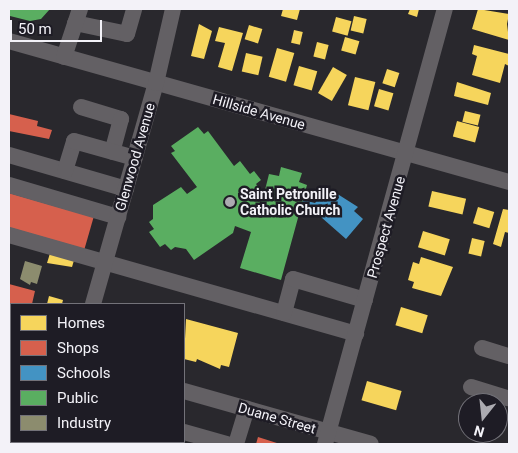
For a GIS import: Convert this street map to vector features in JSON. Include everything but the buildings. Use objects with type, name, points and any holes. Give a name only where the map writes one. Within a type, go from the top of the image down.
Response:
[{"type":"street","points":[[64,57],[77,16],[127,34],[134,9]]},
{"type":"street","name":"Glenwood Avenue","points":[[93,303],[156,83],[173,9]]},
{"type":"street","name":"Prospect Avenue","points":[[327,438],[445,9]]},
{"type":"street","name":"Hillside Avenue","points":[[9,41],[509,182]]},
{"type":"street","points":[[81,107],[121,119],[112,152]]},
{"type":"street","points":[[65,171],[74,141],[135,158]]},
{"type":"street","points":[[9,155],[126,189]]},
{"type":"street","points":[[9,185],[118,217]]},
{"type":"street","points":[[9,236],[106,260],[356,334]]},
{"type":"street","points":[[284,312],[292,279],[365,300]]},
{"type":"street","points":[[482,348],[509,356]]},
{"type":"street","points":[[470,387],[490,393]]},
{"type":"street","name":"Duane Street","points":[[185,391],[247,409],[327,438],[371,444]]},
{"type":"street","points":[[236,444],[247,409]]},
{"type":"street","points":[[185,432],[227,444]]},
{"type":"railway","points":[[9,443],[14,444]]},
{"type":"place","name":"Saint Petronille Catholic Church","points":[[230,202]]}]
